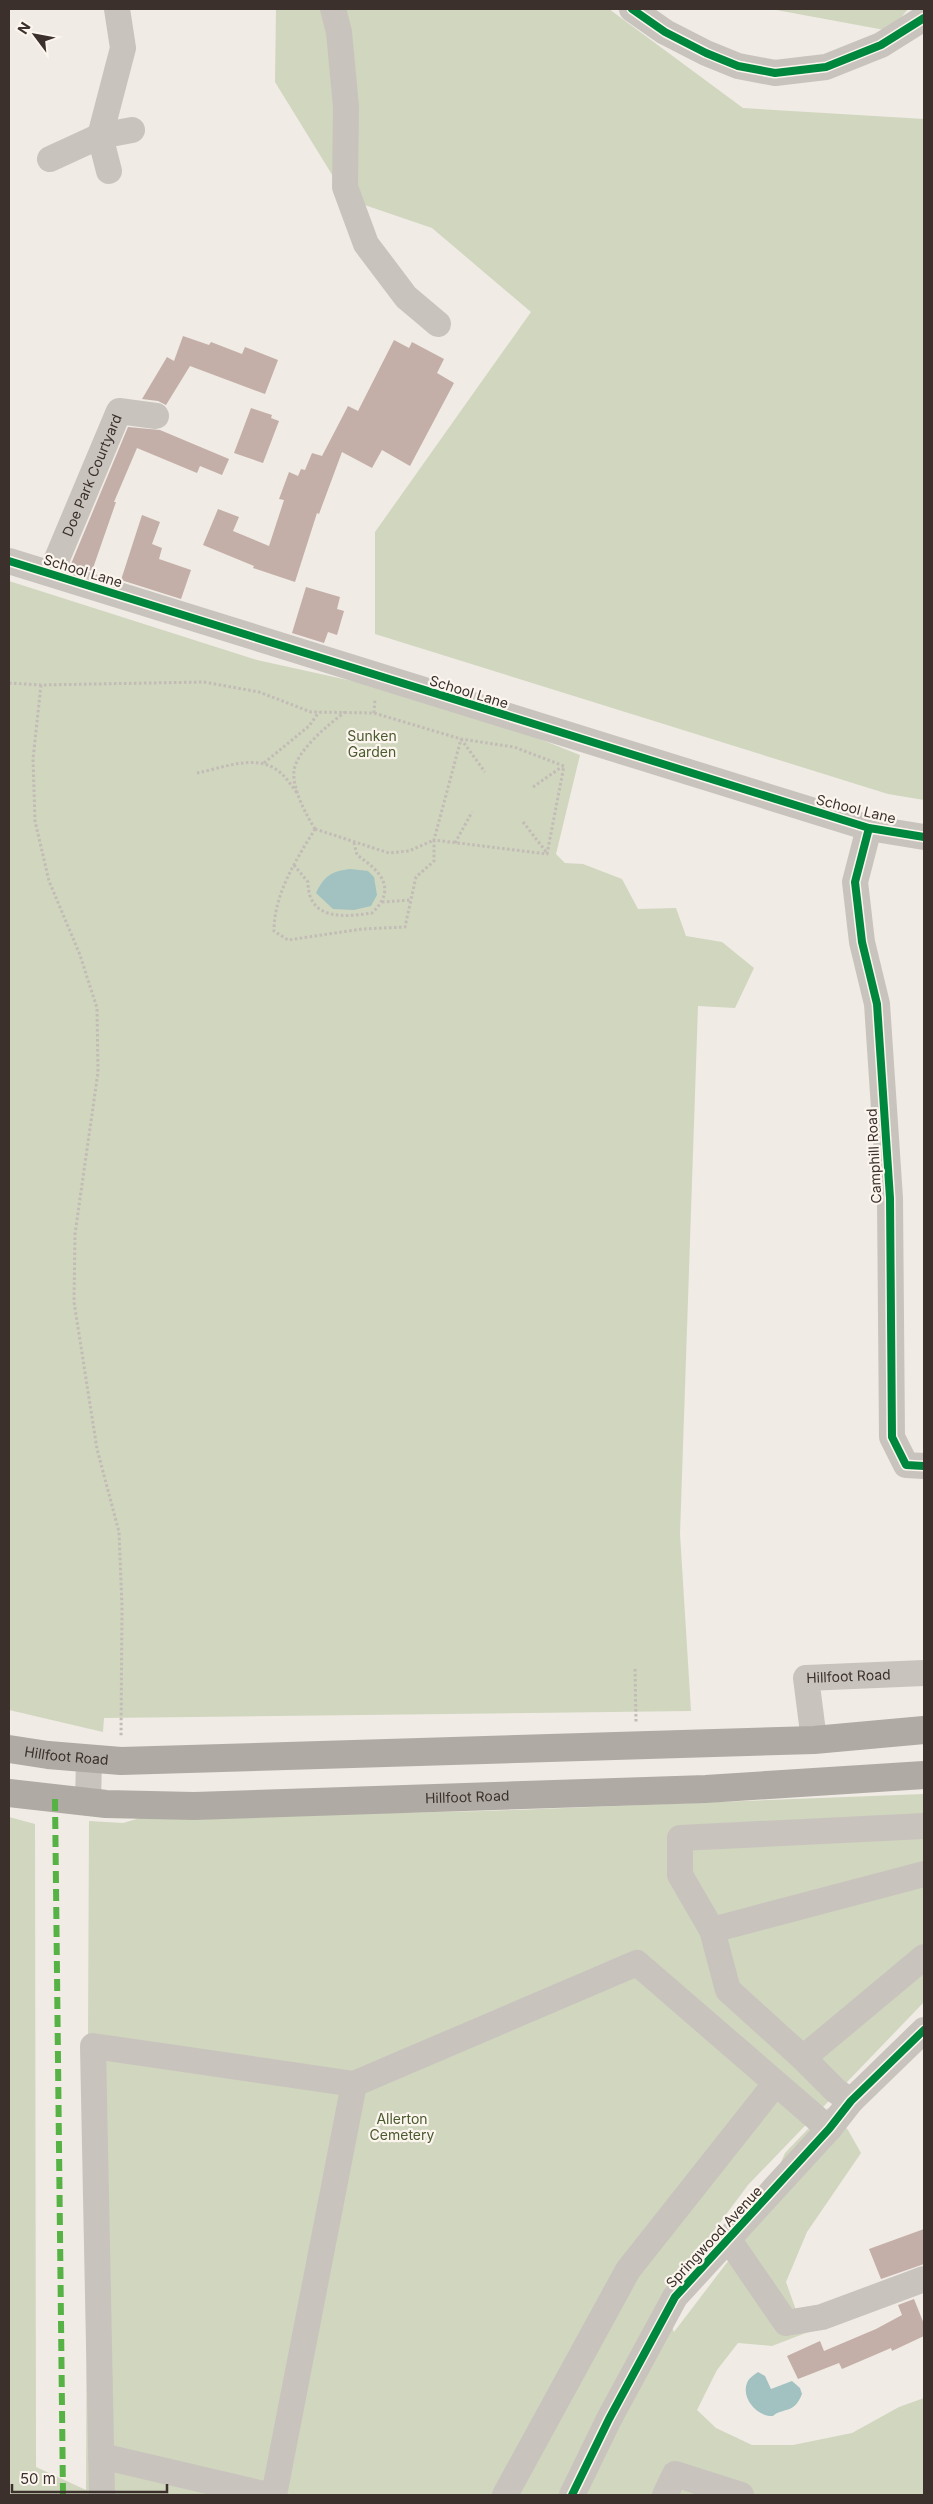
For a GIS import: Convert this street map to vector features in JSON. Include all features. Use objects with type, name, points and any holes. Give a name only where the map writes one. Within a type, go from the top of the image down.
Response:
[{"type":"highway","name":"Hillfoot Road","points":[[9,1749],[48,1756],[121,1761],[814,1740],[924,1730]]},
{"type":"highway","name":"Hillfoot Road","points":[[9,1793],[88,1802],[194,1806],[706,1789],[924,1775]]},
{"type":"street","points":[[109,172],[100,136],[123,48],[117,9]]},
{"type":"street","points":[[333,9],[339,32],[346,107],[345,187],[366,244],[406,297],[438,324]]},
{"type":"street","points":[[632,9],[666,32],[706,52],[738,66],[775,73],[826,67],[881,46],[924,18]]},
{"type":"street","points":[[50,159],[100,136],[132,130]]},
{"type":"street","name":"Doe Park Courtyard","points":[[51,573],[119,411],[156,416]]},
{"type":"street","name":"School Lane","points":[[9,562],[51,573],[384,679],[869,828],[924,837]]},
{"type":"street","name":"Camphill Road","points":[[869,828],[856,882],[862,942],[877,1004],[890,1198],[892,1437],[906,1465],[924,1466]]},
{"type":"street","name":"Hillfoot Road","points":[[814,1740],[806,1678],[924,1673]]},
{"type":"street","points":[[88,1802],[89,1758]]},
{"type":"street","points":[[851,2101],[836,2091],[803,2058],[728,1990],[712,1930],[680,1874],[680,1838],[924,1826]]},
{"type":"street","points":[[712,1930],[924,1874]]},
{"type":"street","points":[[803,2058],[924,1957]]},
{"type":"street","points":[[102,2495],[93,2046],[354,2084],[638,1963],[775,2084],[830,2129]]},
{"type":"street","name":"Springwood Avenue","points":[[572,2495],[609,2419],[675,2297],[830,2129],[851,2101],[924,2030]]},
{"type":"street","points":[[274,2495],[354,2084]]},
{"type":"street","points":[[505,2495],[628,2270],[775,2084]]},
{"type":"street","points":[[729,2240],[786,2323],[822,2317],[924,2280]]},
{"type":"street","points":[[101,2456],[268,2495]]},
{"type":"street","points":[[665,2495],[675,2474],[741,2495]]},
{"type":"path","points":[[9,683],[41,685],[204,682],[259,692],[311,712],[374,713],[461,739],[514,747],[564,766]]},
{"type":"path","points":[[41,685],[33,759],[35,821],[49,881],[80,955],[96,1008],[98,1072],[75,1234],[74,1302],[97,1449],[119,1532],[122,1606],[121,1761]]},
{"type":"path","points":[[197,773],[244,763],[264,762],[309,726],[319,712]]},
{"type":"path","points":[[345,712],[307,746],[294,770],[300,804],[315,829],[389,853],[408,851],[434,840],[547,854]]},
{"type":"path","points":[[461,739],[485,772]]},
{"type":"path","points":[[315,829],[294,865],[274,912],[274,931],[288,940],[362,929],[405,927],[416,877],[434,861],[434,840],[461,739]]},
{"type":"path","points":[[264,762],[279,772],[298,795]]},
{"type":"path","points":[[533,787],[564,766]]},
{"type":"path","points":[[547,854],[564,766]]},
{"type":"path","points":[[455,843],[472,812]]},
{"type":"path","points":[[523,822],[547,854]]},
{"type":"path","points":[[294,865],[308,882],[308,890],[317,906],[329,915],[349,916],[372,913],[385,896],[385,883],[376,870],[357,855],[354,843]]},
{"type":"path","points":[[382,902],[411,900]]},
{"type":"path","points":[[636,1669],[636,1745]]},
{"type":"green space","points":[[276,9],[609,9],[743,108],[924,119],[924,800],[888,794],[375,634],[375,532],[531,312],[432,228],[347,199],[275,82]]},
{"type":"green space","points":[[771,9],[908,9],[890,31]]},
{"type":"green space","name":"Sunken Garden","points":[[9,581],[257,660],[443,701],[580,755],[556,854],[565,863],[583,864],[622,879],[638,909],[676,908],[686,936],[722,942],[754,968],[735,1008],[698,1006],[680,1534],[691,1711],[104,1718],[103,1732],[9,1710]]},
{"type":"green space","name":"Allerton Cemetery","points":[[924,1794],[924,2002],[748,2185],[686,2268],[664,2307],[674,2332],[751,2231],[785,2153],[828,2108],[848,2130],[861,2153],[807,2232],[786,2282],[797,2313],[811,2331],[772,2346],[738,2343],[717,2370],[697,2410],[716,2428],[752,2445],[793,2445],[852,2433],[899,2407],[924,2398],[924,2495],[9,2495],[9,1817],[35,1824],[36,2467],[86,2490],[89,1821],[123,1823],[140,1818],[486,1811]]},
{"type":"water","points":[[350,869],[368,871],[374,877],[377,895],[371,906],[354,910],[333,909],[316,893],[322,882],[329,875]]},
{"type":"water","points":[[758,2372],[765,2376],[771,2389],[792,2381],[800,2388],[802,2394],[796,2405],[773,2416],[756,2410],[748,2400],[746,2389],[749,2380]]},
{"type":"building","points":[[183,336],[209,345],[211,342],[242,354],[245,347],[278,360],[265,394],[190,366],[166,405],[158,401],[142,399],[167,357],[174,361]]},
{"type":"building","points":[[394,340],[409,348],[412,342],[444,359],[437,373],[454,383],[410,466],[382,450],[372,468],[342,452],[319,514],[317,513],[295,582],[253,568],[254,566],[203,545],[218,509],[239,517],[233,531],[269,546],[284,500],[279,499],[289,472],[298,476],[301,469],[305,470],[312,453],[322,456],[348,406],[358,411],[357,413]]},
{"type":"building","points":[[251,408],[272,415],[271,418],[279,421],[263,463],[234,453]]},
{"type":"building","points":[[128,427],[160,430],[229,459],[222,475],[200,466],[197,473],[137,448],[114,502],[116,502],[92,571],[71,564]]},
{"type":"building","points":[[142,515],[160,522],[152,544],[162,548],[159,559],[191,570],[181,599],[121,580]]},
{"type":"building","points":[[306,587],[340,597],[337,609],[344,611],[337,635],[328,632],[324,643],[292,633]]},
{"type":"building","points":[[924,2229],[924,2264],[881,2279],[869,2249]]},
{"type":"building","points":[[914,2299],[924,2324],[924,2336],[892,2351],[891,2348],[842,2369],[839,2363],[798,2379],[787,2356],[820,2341],[824,2351],[876,2329],[902,2315],[898,2305]]},
{"type":"marked path","points":[[55,1799],[63,2495]]},
{"type":"cycle path","points":[[632,9],[665,32],[706,53],[738,66],[775,73],[826,67],[881,45],[924,18]]},
{"type":"cycle path","points":[[9,561],[869,828],[924,837]]},
{"type":"cycle path","points":[[869,828],[855,882],[862,942],[877,1004],[890,1198],[892,1437],[906,1465],[924,1466]]},
{"type":"cycle path","points":[[572,2495],[609,2419],[675,2297],[829,2129],[851,2101],[924,2030]]}]
